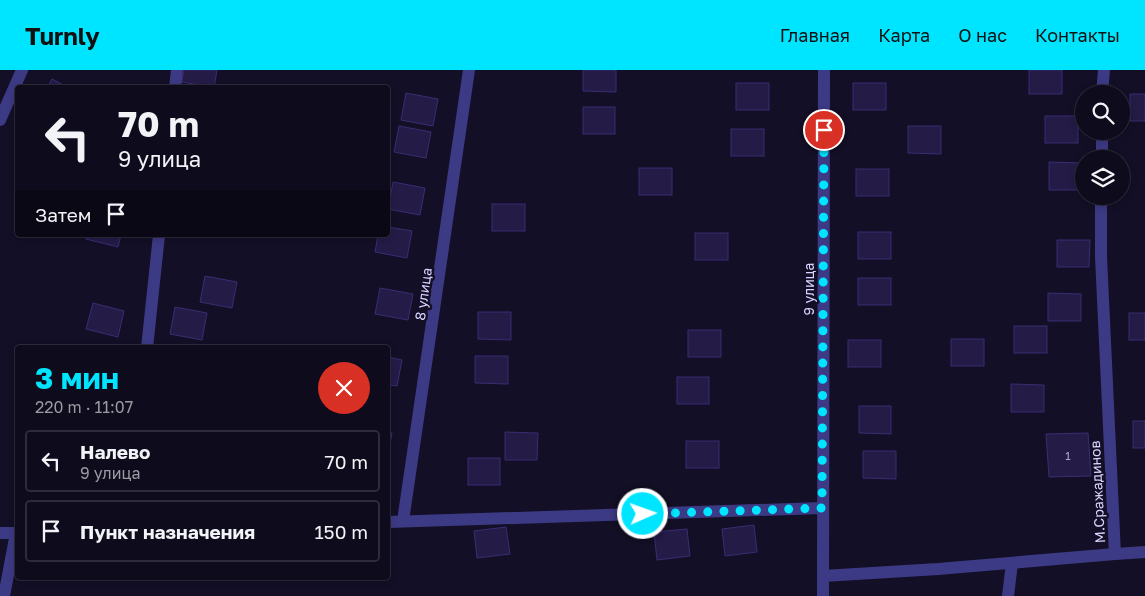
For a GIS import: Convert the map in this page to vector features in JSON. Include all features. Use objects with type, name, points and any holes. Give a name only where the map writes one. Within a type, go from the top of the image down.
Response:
[{"type":"street","points":[[15,85],[22,70]]},
{"type":"street","points":[[175,85],[177,70]]},
{"type":"street","name":"8 улица","points":[[403,521],[469,70]]},
{"type":"street","name":"9 улица","points":[[823,596],[824,70]]},
{"type":"street","points":[[1103,85],[1104,70]]},
{"type":"street","points":[[0,120],[15,86]]},
{"type":"street","name":"М.Сражадинов","points":[[823,576],[1115,554],[1101,257],[1102,205]]},
{"type":"street","points":[[147,345],[159,237]]},
{"type":"street","points":[[390,522],[822,508]]},
{"type":"street","points":[[0,534],[15,533]]},
{"type":"street","points":[[4,596],[15,543]]},
{"type":"street","points":[[1115,554],[1145,552]]},
{"type":"street","points":[[1008,596],[1012,563]]},
{"type":"building","points":[[184,70],[217,70],[214,85],[198,85],[182,82]]},
{"type":"building","points":[[583,70],[616,70],[616,92],[583,91]]},
{"type":"building","points":[[1029,70],[1062,70],[1062,94],[1029,94]]},
{"type":"building","points":[[52,79],[63,85],[49,85]]},
{"type":"building","points":[[736,83],[769,83],[769,110],[736,110]]},
{"type":"building","points":[[853,83],[886,83],[886,110],[853,110]]},
{"type":"building","points":[[406,93],[438,99],[433,126],[401,120]]},
{"type":"building","points":[[1130,94],[1145,94],[1145,121],[1130,121]]},
{"type":"building","points":[[583,107],[615,107],[615,134],[583,134]]},
{"type":"building","points":[[1045,116],[1075,116],[1075,140],[1078,140],[1078,143],[1045,143]]},
{"type":"building","points":[[399,126],[431,132],[426,158],[394,152]]},
{"type":"building","points":[[908,126],[941,126],[941,154],[908,153]]},
{"type":"building","points":[[731,129],[764,129],[764,156],[731,156]]},
{"type":"building","points":[[1049,162],[1075,163],[1075,190],[1049,190]]},
{"type":"building","points":[[639,168],[672,168],[672,195],[639,195]]},
{"type":"building","points":[[856,169],[889,169],[889,196],[856,196]]},
{"type":"building","points":[[393,182],[425,188],[420,215],[390,209]]},
{"type":"building","points":[[492,204],[525,204],[525,231],[492,231]]},
{"type":"building","points":[[390,227],[412,231],[407,258],[375,252],[378,237],[390,237]]},
{"type":"building","points":[[858,232],[891,232],[891,259],[858,259]]},
{"type":"building","points":[[695,233],[728,233],[728,260],[695,260]]},
{"type":"building","points":[[86,237],[120,237],[118,247],[86,239]]},
{"type":"building","points":[[1057,240],[1090,240],[1089,267],[1057,267]]},
{"type":"building","points":[[205,276],[237,282],[232,308],[200,302]]},
{"type":"building","points":[[858,278],[891,278],[891,305],[858,305]]},
{"type":"building","points":[[380,288],[413,294],[408,320],[375,314]]},
{"type":"building","points":[[1048,293],[1081,294],[1081,321],[1048,321]]},
{"type":"building","points":[[93,303],[124,311],[118,337],[86,329]]},
{"type":"building","points":[[175,307],[207,313],[202,340],[170,334]]},
{"type":"building","points":[[478,312],[511,312],[511,340],[478,339]]},
{"type":"building","points":[[1129,313],[1145,313],[1145,340],[1129,340]]},
{"type":"building","points":[[1014,326],[1047,326],[1047,353],[1014,353]]},
{"type":"building","points":[[688,330],[721,330],[721,357],[688,357]]},
{"type":"building","points":[[951,339],[984,339],[984,366],[951,366]]},
{"type":"building","points":[[848,340],[881,340],[881,367],[848,367]]},
{"type":"building","points":[[475,356],[508,356],[508,384],[475,383]]},
{"type":"building","points":[[390,357],[402,360],[397,386],[390,385]]},
{"type":"building","points":[[677,377],[709,377],[709,404],[677,404]]},
{"type":"building","points":[[1011,384],[1044,385],[1044,412],[1011,412]]},
{"type":"building","points":[[859,406],[891,406],[891,434],[859,433]]},
{"type":"building","points":[[1133,421],[1145,421],[1145,448],[1133,448]]},
{"type":"building","points":[[505,432],[538,433],[537,460],[505,460]]},
{"type":"building","points":[[1088,433],[1091,476],[1049,477],[1046,434]]},
{"type":"building","points":[[686,441],[719,441],[719,468],[686,468]]},
{"type":"building","points":[[863,451],[896,451],[896,479],[863,478]]},
{"type":"building","points":[[468,458],[500,458],[500,485],[468,485]]},
{"type":"building","points":[[754,525],[757,552],[725,556],[722,529]]},
{"type":"building","points":[[506,527],[510,554],[477,558],[474,531]]},
{"type":"building","points":[[687,529],[690,556],[657,560],[654,532]]},
{"type":"route","points":[[643,514],[822,508],[824,130]]}]
